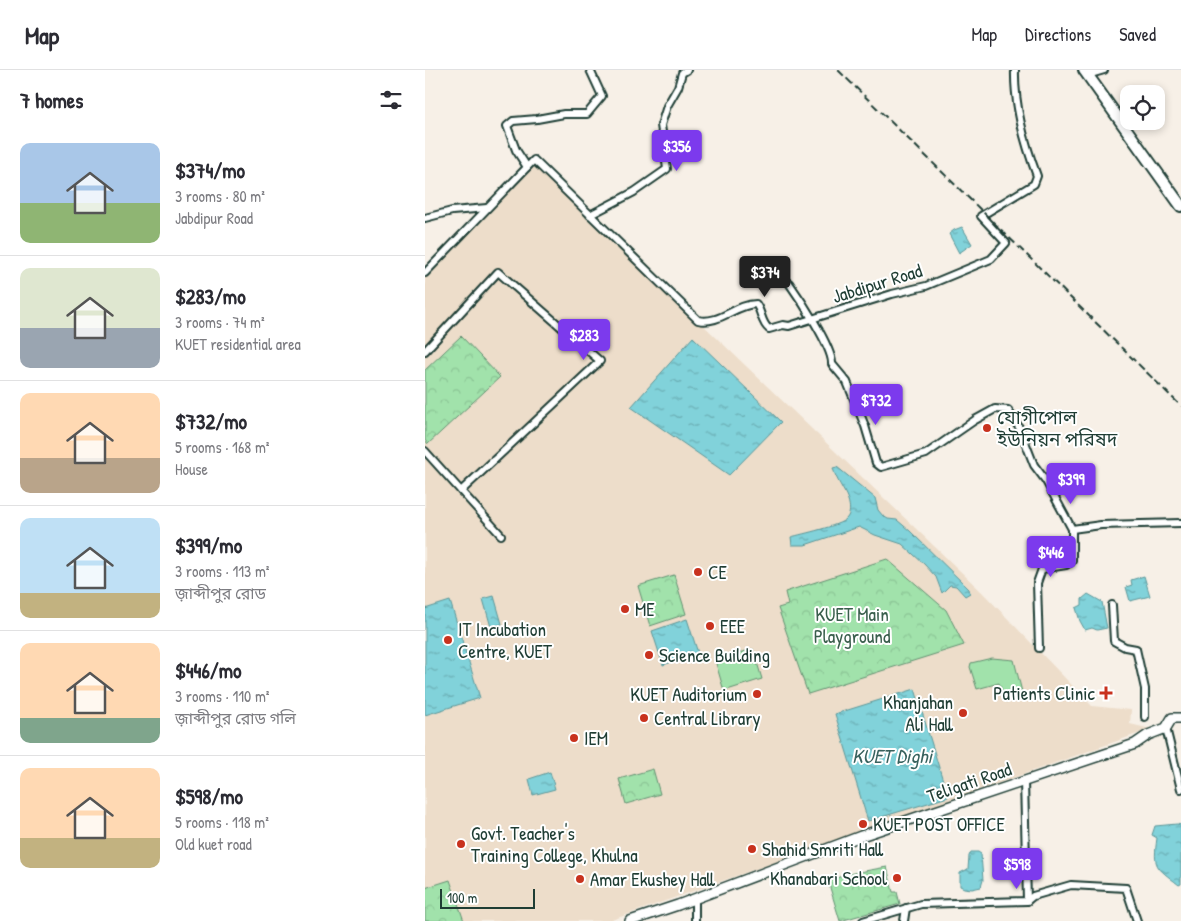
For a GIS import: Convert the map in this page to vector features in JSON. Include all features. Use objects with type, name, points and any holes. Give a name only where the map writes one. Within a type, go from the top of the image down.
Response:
[{"type":"highway","points":[[1086,72],[1181,206]]},
{"type":"main road","points":[[1166,728],[1177,718]]},
{"type":"main road","name":"Teligati Road","points":[[630,921],[695,899],[861,836],[1135,744],[1149,735],[1166,728]]},
{"type":"street","points":[[425,273],[527,168],[516,150],[507,126],[513,121],[564,114],[587,114],[601,96],[591,70]]},
{"type":"street","points":[[590,215],[634,192],[667,169],[661,125],[667,106],[678,87],[682,73],[687,70]]},
{"type":"street","name":"Jabdipur Road","points":[[527,168],[534,160],[698,320],[703,322],[713,320],[749,304],[756,304],[760,310],[764,325],[769,329],[783,325],[789,326],[892,294],[926,286],[991,258],[1006,243],[981,216],[1033,184],[1037,176],[1024,135],[1018,103],[1015,70]]},
{"type":"street","points":[[1086,72],[1104,70]]},
{"type":"street","points":[[425,218],[452,211],[487,208]]},
{"type":"street","points":[[425,350],[498,272],[600,361],[461,491]]},
{"type":"street","points":[[789,283],[811,319],[832,359],[832,364],[847,382],[865,426],[876,463],[881,467],[926,454],[975,420],[995,409],[1008,410],[1020,429],[1033,465],[1046,481],[1072,529],[1072,562],[1067,565],[1042,569],[1037,583],[1039,648]]},
{"type":"street","points":[[425,451],[501,535]]},
{"type":"street","points":[[1072,529],[1101,525],[1181,523]]},
{"type":"street","points":[[1112,605],[1114,641],[1125,647],[1136,649],[1145,689],[1145,717]]},
{"type":"street","points":[[1166,728],[1181,789]]},
{"type":"street","points":[[1024,781],[1027,900]]},
{"type":"street","points":[[863,921],[921,904],[1027,900],[1033,896],[1071,885],[1126,888],[1137,921]]},
{"type":"street","points":[[695,899],[695,921]]},
{"type":"street","points":[[904,921],[906,908]]},
{"type":"shaded area","points":[[534,163],[982,592],[1092,706],[1131,710],[1130,724],[1151,729],[609,921],[425,921],[425,278]]},
{"type":"green space","points":[[461,336],[500,377],[428,444],[425,440],[425,370]]},
{"type":"green space","name":"KUET Main Playground","points":[[887,559],[946,610],[964,645],[808,694],[778,608],[788,605],[785,592]]},
{"type":"green space","points":[[674,575],[686,614],[650,626],[638,586]]},
{"type":"green space","points":[[753,649],[762,679],[724,691],[715,660]]},
{"type":"green space","points":[[992,658],[1014,660],[1023,696],[1006,702],[999,683],[977,689],[970,667],[971,663]]},
{"type":"green space","points":[[653,769],[660,794],[626,804],[619,779]]},
{"type":"green space","points":[[887,867],[893,892],[897,892],[900,904],[840,921],[828,881],[848,874]]},
{"type":"green space","points":[[450,880],[464,921],[425,921],[425,888]]},
{"type":"water","points":[[962,227],[972,244],[959,253],[949,234]]},
{"type":"water","points":[[693,337],[781,422],[729,475],[631,407]]},
{"type":"water","points":[[837,467],[875,498],[878,510],[883,516],[888,519],[897,520],[910,531],[969,589],[970,593],[965,596],[956,586],[950,585],[942,593],[936,577],[902,544],[875,535],[859,527],[805,545],[792,545],[791,537],[842,522],[848,517],[850,510],[848,500],[833,468]]},
{"type":"water","points":[[1144,576],[1150,596],[1130,601],[1126,587],[1132,585],[1131,580]]},
{"type":"water","points":[[1088,594],[1102,602],[1107,628],[1085,630],[1076,608],[1082,605],[1082,599]]},
{"type":"water","points":[[494,596],[502,624],[491,627],[483,599]]},
{"type":"water","points":[[450,601],[480,698],[425,715],[425,609]]},
{"type":"water","points":[[687,619],[698,653],[663,665],[652,631]]},
{"type":"water","name":"KUET Dighi","points":[[915,689],[948,797],[868,821],[835,714]]},
{"type":"water","points":[[550,772],[555,789],[533,795],[529,779]]},
{"type":"water","points":[[1181,825],[1181,884],[1179,885],[1157,866],[1155,855],[1157,838],[1152,835],[1155,826]]},
{"type":"water","points":[[971,852],[981,854],[983,880],[981,887],[972,889],[960,886],[960,873],[968,869]]},
{"type":"railway","points":[[838,70],[1181,406]]},
{"type":"place","name":"যোগীপোল ইউনিয়ন পরিষদ","points":[[987,428]]},
{"type":"place","name":"CE","points":[[698,572]]},
{"type":"place","name":"ME","points":[[625,609]]},
{"type":"place","name":"EEE","points":[[710,626]]},
{"type":"place","name":"IT Incubation Centre, KUET","points":[[448,640]]},
{"type":"place","name":"Science Building","points":[[649,655]]},
{"type":"place","name":"Patients Clinic","points":[[1106,693]]},
{"type":"place","name":"KUET Auditorium","points":[[757,694]]},
{"type":"place","name":"Khanjahan Ali Hall","points":[[963,713]]},
{"type":"place","name":"Central Library","points":[[644,718]]},
{"type":"place","name":"IEM","points":[[574,738]]},
{"type":"place","name":"KUET POST OFFICE","points":[[863,824]]},
{"type":"place","name":"Govt. Teacher's Training College, Khulna","points":[[461,844]]},
{"type":"place","name":"Shahid Smriti Hall","points":[[752,849]]},
{"type":"place","name":"Khanabari School","points":[[897,878]]},
{"type":"place","name":"Amar Ekushey Hall","points":[[580,879]]}]
